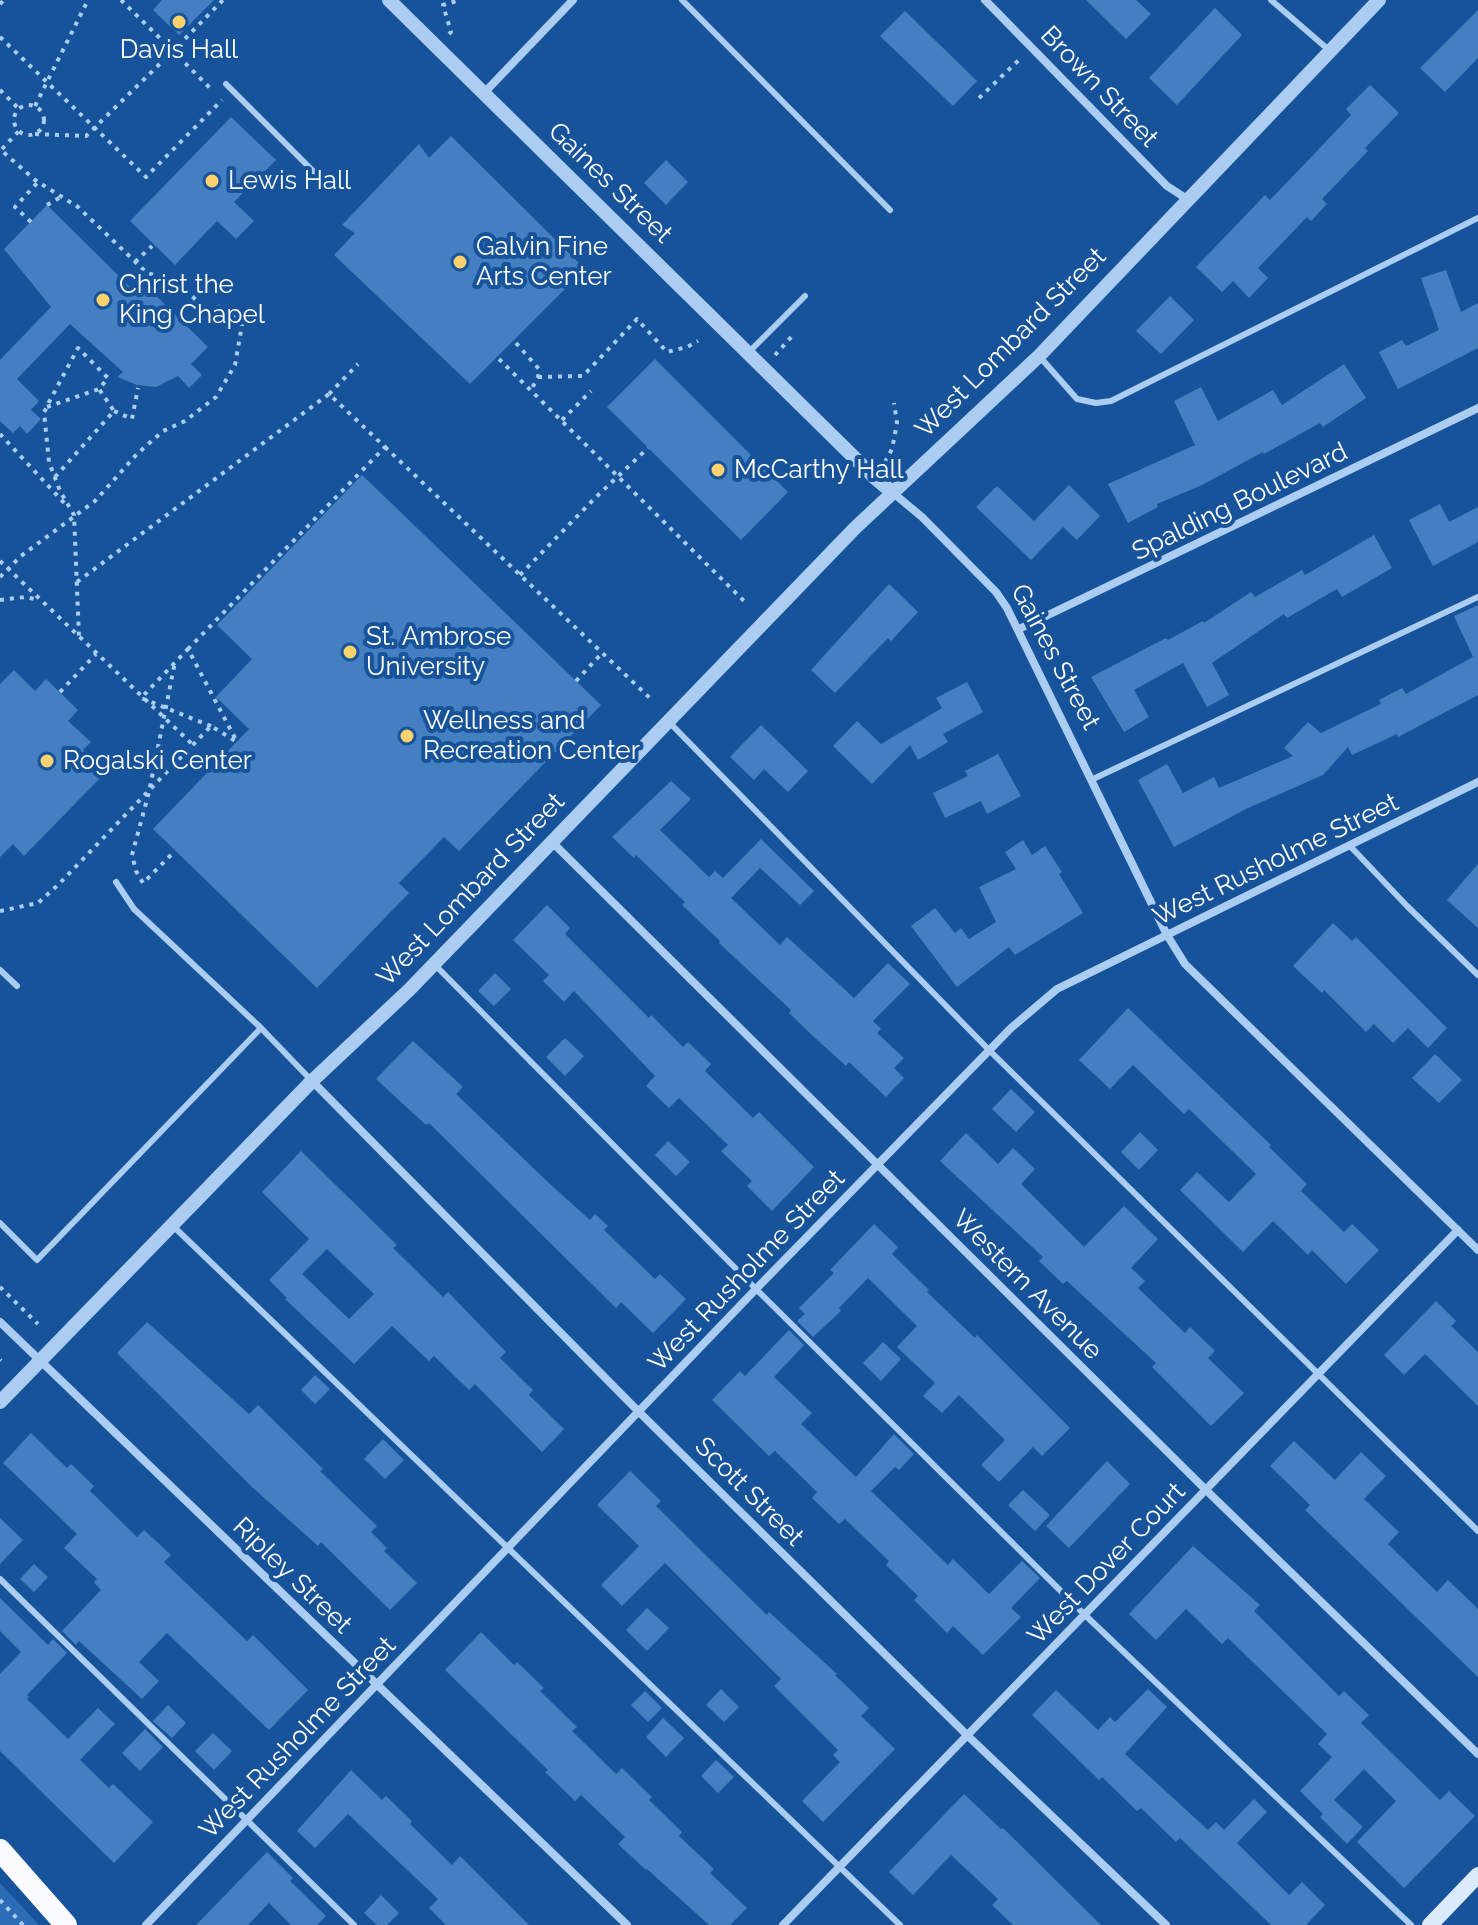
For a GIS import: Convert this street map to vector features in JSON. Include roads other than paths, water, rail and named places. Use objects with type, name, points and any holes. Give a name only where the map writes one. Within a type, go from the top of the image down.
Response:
[{"type":"highway","points":[[0,1850],[66,1925]]},
{"type":"main road","points":[[1430,1925],[1478,1875]]},
{"type":"street","name":"Gaines Street","points":[[389,0],[874,477],[922,517],[996,592],[1019,629],[1167,935],[1185,964],[1478,1250]]},
{"type":"street","points":[[484,93],[573,0]]},
{"type":"street","name":"Brown Street","points":[[985,0],[1167,186],[1187,199]]},
{"type":"street","name":"West Lombard Street","points":[[0,1402],[312,1081],[434,963],[892,492],[1039,356],[1379,0]]},
{"type":"street","name":"Spalding Boulevard","points":[[1019,629],[1478,408]]},
{"type":"street","name":"West Rusholme Street","points":[[146,1925],[1011,1028],[1057,989],[1478,782]]},
{"type":"street","name":"Western Avenue","points":[[552,842],[1206,1490],[1478,1754]]},
{"type":"street","name":"Scott Street","points":[[312,1081],[639,1412],[968,1736],[1166,1925]]},
{"type":"street","name":"West Dover Court","points":[[783,1925],[1458,1230]]},
{"type":"street","name":"Ripley Street","points":[[0,1322],[627,1925]]},
{"type":"lane","points":[[682,0],[890,210]]},
{"type":"lane","points":[[1271,0],[1330,51]]},
{"type":"lane","points":[[226,84],[327,185]]},
{"type":"lane","points":[[1039,356],[1077,399],[1096,403],[1111,401],[1478,218]]},
{"type":"lane","points":[[749,352],[805,296]]},
{"type":"lane","points":[[1091,780],[1478,597]]},
{"type":"lane","points":[[668,721],[990,1051],[1478,1531]]},
{"type":"lane","points":[[1350,846],[1478,975]]},
{"type":"lane","points":[[116,882],[134,909],[261,1028],[312,1081]]},
{"type":"lane","points":[[434,963],[756,1289],[1085,1615],[1411,1925]]},
{"type":"lane","points":[[0,970],[17,986]]},
{"type":"lane","points":[[0,1223],[37,1260],[261,1028]]},
{"type":"lane","points":[[172,1225],[900,1925]]},
{"type":"lane","points":[[0,1579],[354,1925]]},
{"type":"place","name":"Davis Hall","points":[[179,22]]},
{"type":"place","name":"Lewis Hall","points":[[212,181]]},
{"type":"place","name":"Galvin Fine Arts Center","points":[[460,262]]},
{"type":"place","name":"Christ the King Chapel","points":[[103,300]]},
{"type":"place","name":"McCarthy Hall","points":[[718,470]]},
{"type":"place","name":"St. Ambrose University","points":[[350,652]]},
{"type":"place","name":"Wellness and Recreation Center","points":[[407,736]]},
{"type":"place","name":"Rogalski Center","points":[[47,761]]}]
